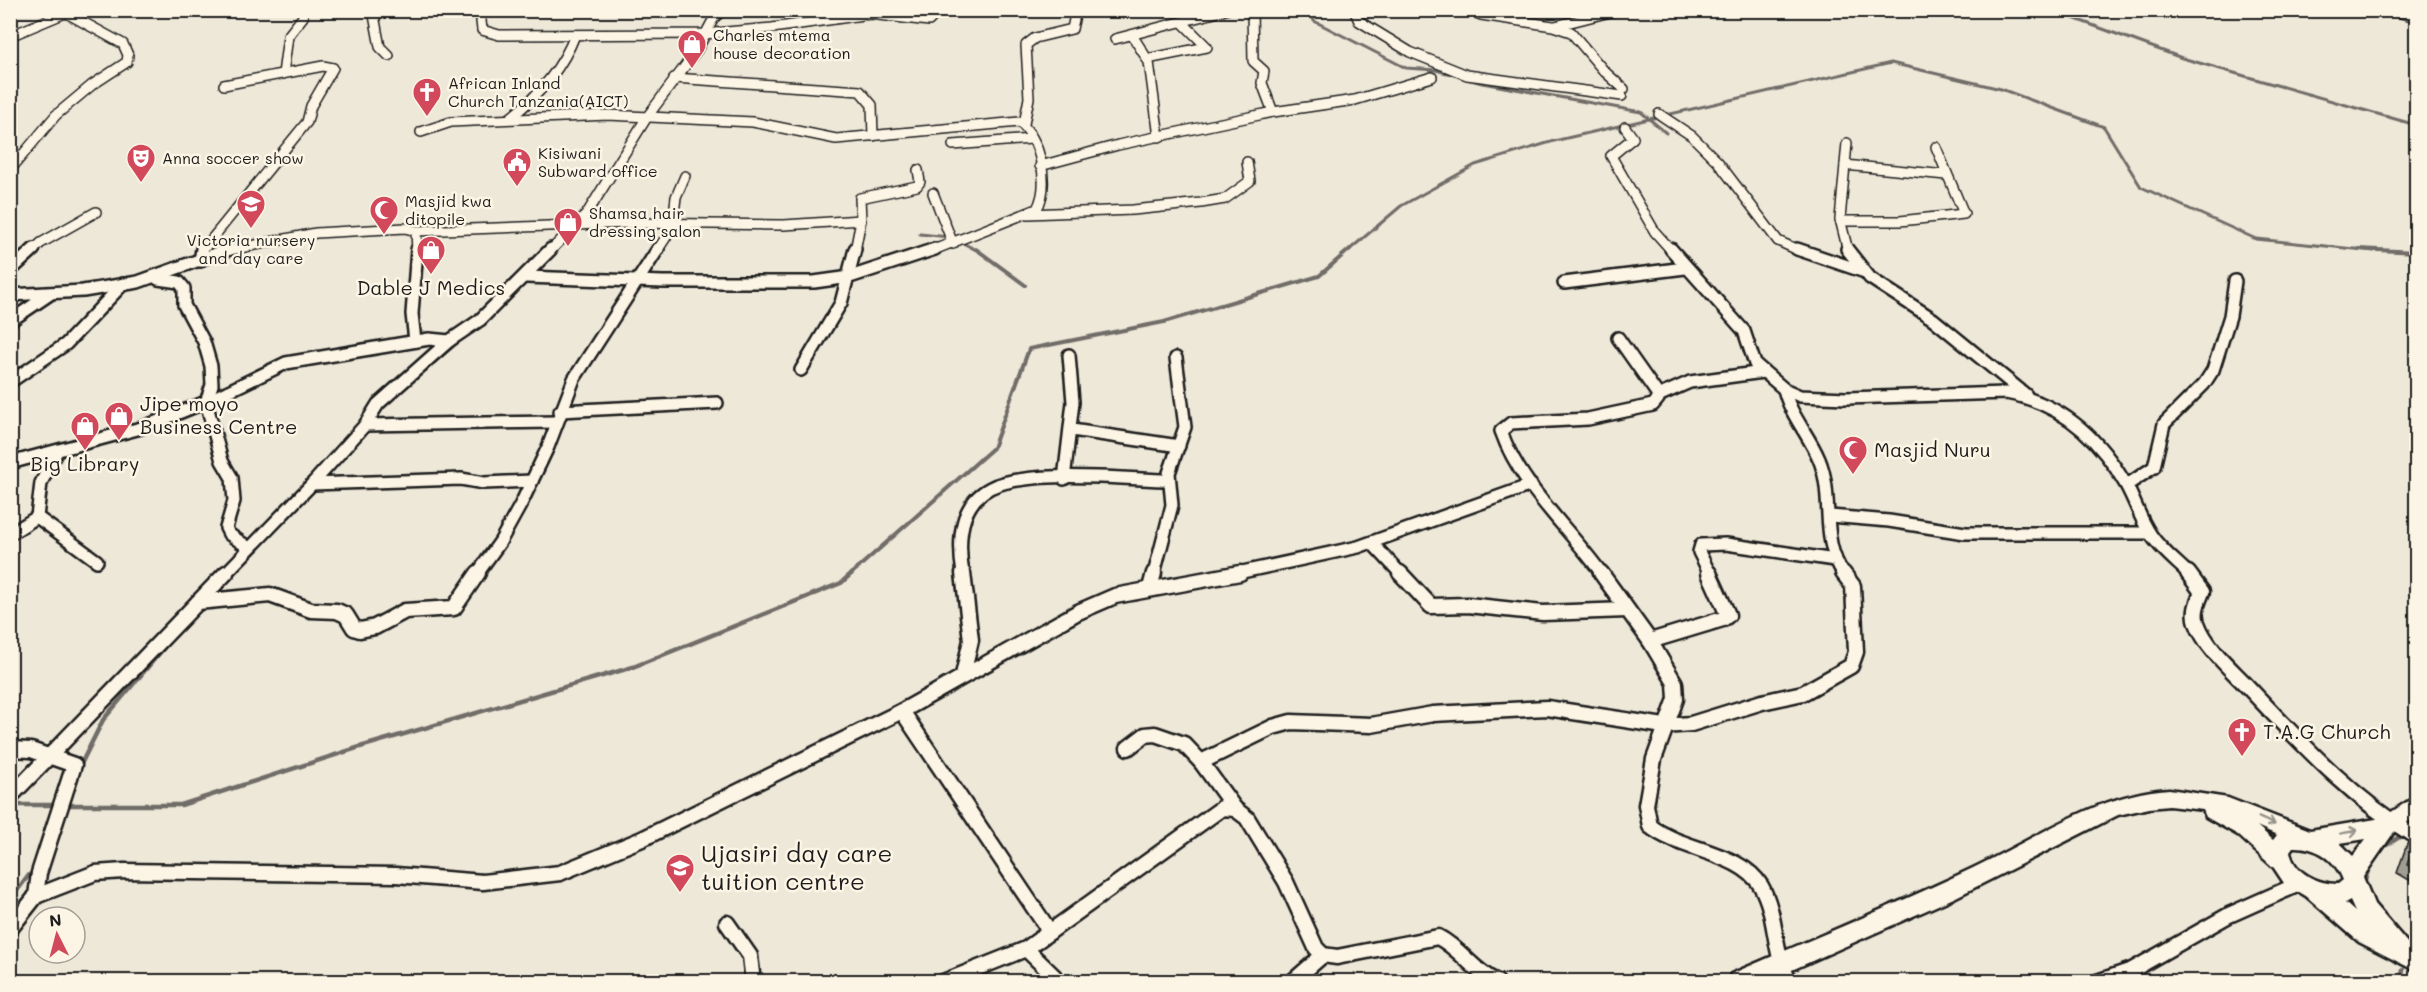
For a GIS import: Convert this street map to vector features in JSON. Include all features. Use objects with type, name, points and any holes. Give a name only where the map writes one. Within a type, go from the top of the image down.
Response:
[{"type":"street","points":[[283,74],[288,36],[303,17],[303,10]]},
{"type":"street","points":[[373,10],[380,47],[389,56]]},
{"type":"street","points":[[10,797],[53,756],[312,484],[365,425],[378,404],[449,341],[480,320],[526,277],[586,215],[674,78],[697,50],[714,18],[723,10]]},
{"type":"street","points":[[481,21],[482,30],[499,34],[704,34],[870,15],[929,21],[939,10]]},
{"type":"street","points":[[526,277],[785,284],[850,277],[953,244],[1027,214],[1042,202],[1040,166],[1032,139],[1024,124],[1029,108],[1026,45],[1035,38],[1072,29],[1076,10]]},
{"type":"street","points":[[1115,39],[1227,10]]},
{"type":"street","points":[[1252,10],[1252,61],[1264,71],[1262,83],[1272,112]]},
{"type":"street","points":[[1354,10],[1359,21],[1410,52],[1467,75],[1623,92],[1576,35],[1554,26],[1481,15],[1470,10]]},
{"type":"street","points":[[1554,26],[1618,10]]},
{"type":"street","points":[[2390,10],[2416,17]]},
{"type":"street","points":[[10,36],[63,12],[123,44],[128,55],[127,62],[70,103],[10,171]]},
{"type":"street","points":[[1147,59],[1207,47],[1182,22]]},
{"type":"street","points":[[510,118],[524,108],[544,84],[571,48],[575,35]]},
{"type":"street","points":[[1132,35],[1147,59],[1159,136]]},
{"type":"street","points":[[200,261],[202,248],[207,241],[307,122],[311,106],[333,68],[323,66],[224,85]]},
{"type":"street","points":[[1040,166],[1159,136],[1272,112],[1348,102],[1432,77]]},
{"type":"street","points":[[674,78],[860,91],[868,96],[873,104],[873,136]]},
{"type":"street","points":[[1659,114],[1692,136],[1718,162],[1778,241],[1812,256],[1863,272],[1930,317],[2026,396]]},
{"type":"street","points":[[421,132],[451,122],[608,115],[753,122],[836,139],[981,124],[1024,124]]},
{"type":"street","points":[[1625,127],[1633,138],[1611,153],[1611,159],[1647,221],[1685,268],[1744,331],[1755,364],[1763,372],[1784,389],[1800,396],[1846,398],[1995,393],[2026,396],[2057,408],[2089,434],[2105,452],[2127,485],[2150,533],[2192,576],[2201,590],[2196,606],[2197,623],[2222,658],[2302,747],[2366,806],[2389,824],[2416,837]]},
{"type":"street","points":[[953,145],[1032,139]]},
{"type":"street","points":[[1846,143],[1840,221],[1847,252],[1863,272]]},
{"type":"street","points":[[1840,221],[1916,220],[1964,214],[1936,147]]},
{"type":"street","points":[[10,157],[22,156]]},
{"type":"street","points":[[1027,214],[1133,210],[1221,200],[1247,186],[1250,181],[1247,162]]},
{"type":"street","points":[[1845,165],[1946,175]]},
{"type":"street","points":[[801,370],[841,303],[850,277],[861,220],[860,197],[917,186],[920,182],[918,170]]},
{"type":"street","points":[[198,602],[270,595],[311,610],[337,611],[346,615],[354,628],[360,630],[375,627],[405,611],[454,608],[500,542],[532,481],[574,379],[638,281],[674,214],[675,202],[685,176]]},
{"type":"street","points":[[933,193],[953,244]]},
{"type":"street","points":[[10,271],[41,243],[96,212]]},
{"type":"street","points":[[10,295],[50,294],[154,278],[249,245],[333,232],[576,224],[784,225],[861,220]]},
{"type":"street","points":[[415,341],[411,313],[419,257],[416,231]]},
{"type":"street","points":[[1563,283],[1685,268]]},
{"type":"street","points":[[154,278],[179,282],[184,288],[184,305],[204,342],[211,366],[212,385],[206,402],[222,461],[232,478],[234,501],[226,528],[229,534],[249,548]]},
{"type":"street","points":[[2127,485],[2154,467],[2164,424],[2210,377],[2230,316],[2235,281]]},
{"type":"street","points":[[10,382],[66,344],[123,284]]},
{"type":"street","points":[[10,321],[50,294]]},
{"type":"street","points":[[1618,338],[1658,396]]},
{"type":"street","points":[[10,463],[56,453],[141,428],[206,402],[286,363],[429,339],[449,341]]},
{"type":"street","points":[[1064,479],[1072,430],[1074,387],[1069,355]]},
{"type":"street","points":[[1150,588],[1172,505],[1168,480],[1185,423],[1176,358]]},
{"type":"street","points":[[1763,372],[1690,382],[1658,396],[1651,406],[1588,419],[1511,423],[1503,427],[1501,431],[1507,448],[1531,485],[1627,610],[1671,673],[1677,692],[1654,759],[1646,805],[1650,826],[1662,834],[1735,865],[1758,881],[1766,901],[1785,972]]},
{"type":"street","points":[[1201,762],[1273,727],[1292,722],[1371,725],[1433,714],[1547,708],[1572,710],[1664,726],[1691,723],[1762,702],[1795,696],[1851,666],[1856,652],[1854,592],[1835,560],[1826,527],[1830,516],[1820,460],[1787,402],[1784,389]]},
{"type":"street","points":[[365,425],[558,417],[717,403]]},
{"type":"street","points":[[1072,430],[1179,446]]},
{"type":"street","points":[[37,517],[41,483],[56,453]]},
{"type":"street","points":[[312,484],[461,479],[484,483],[532,481]]},
{"type":"street","points":[[963,675],[970,661],[971,642],[960,542],[962,521],[975,501],[995,485],[1064,479],[1168,480]]},
{"type":"street","points":[[36,896],[94,873],[124,871],[396,875],[483,882],[560,873],[642,839],[902,711],[963,675],[1088,608],[1115,596],[1293,563],[1372,543],[1456,510],[1531,485]]},
{"type":"street","points":[[1830,516],[1888,521],[1965,533],[2150,533]]},
{"type":"street","points":[[10,534],[37,517]]},
{"type":"street","points":[[37,517],[97,561]]},
{"type":"street","points":[[1372,543],[1428,603],[1437,608],[1468,605],[1562,613],[1627,610]]},
{"type":"street","points":[[1650,641],[1728,615],[1725,603],[1699,552],[1701,545],[1726,544],[1835,560]]},
{"type":"street","points":[[902,711],[1050,932]]},
{"type":"street","points":[[1128,748],[1145,735],[1161,735],[1184,744],[1201,762],[1235,809],[1247,818],[1286,882],[1316,948],[1323,955],[1337,957],[1438,938],[1452,943],[1484,974],[1497,981]]},
{"type":"street","points":[[10,748],[53,756],[74,765],[39,873],[36,896],[10,929]]},
{"type":"street","points":[[1739,981],[1785,972],[2016,858],[2093,817],[2142,800],[2190,800],[2259,817],[2306,838],[2342,858],[2375,924],[2409,957]]},
{"type":"street","points":[[2190,800],[2245,829],[2306,886],[2367,935],[2409,957]]},
{"type":"street","points":[[2097,981],[2114,977],[2164,954],[2230,915],[2306,886],[2322,893],[2343,894],[2389,824],[2416,805]]},
{"type":"street","points":[[943,981],[1026,949],[1222,808],[1235,809]]},
{"type":"street","points":[[2281,861],[2279,848],[2287,839],[2389,824]]},
{"type":"street","points":[[727,923],[750,956],[753,981]]},
{"type":"street","points":[[1026,949],[1060,981]]},
{"type":"street","points":[[1292,981],[1323,955]]},
{"type":"building","points":[[2416,838],[2416,870],[2407,865]]},
{"type":"waterway","points":[[1309,10],[1314,21],[1406,68],[1436,70],[1482,83],[1641,112],[1649,119]]},
{"type":"waterway","points":[[2062,14],[2182,58],[2416,125]]},
{"type":"waterway","points":[[1649,119],[1891,63],[2001,89],[2104,127],[2141,187],[2256,239],[2374,251]]},
{"type":"waterway","points":[[1348,251],[1401,206],[1475,165],[1554,141],[1649,119]]},
{"type":"waterway","points":[[1649,119],[1666,133]]},
{"type":"waterway","points":[[617,173],[625,162]]},
{"type":"waterway","points":[[920,234],[949,237]]},
{"type":"waterway","points":[[961,242],[978,251]]},
{"type":"waterway","points":[[976,249],[1025,285]]},
{"type":"waterway","points":[[851,574],[993,448],[1029,349],[1164,322],[1319,276],[1350,249]]},
{"type":"waterway","points":[[2359,249],[2416,252]]},
{"type":"waterway","points":[[411,382],[460,340]]},
{"type":"waterway","points":[[65,805],[181,805],[360,747],[633,667],[841,583],[852,573]]},
{"type":"waterway","points":[[79,768],[103,720],[168,643]]},
{"type":"waterway","points":[[10,805],[58,805]]},
{"type":"waterway","points":[[2380,849],[2401,836]]},
{"type":"waterway","points":[[2363,886],[2370,865]]},
{"type":"waterway","points":[[10,900],[29,875],[36,873]]},
{"type":"waterway","points":[[2400,982],[2403,970]]},
{"type":"place","name":"Charles mtema house decoration","points":[[692,70]]},
{"type":"place","name":"African Inland Church Tanzania(AICT)","points":[[427,118]]},
{"type":"place","name":"Anna soccer show","points":[[141,184]]},
{"type":"place","name":"Kisiwani Subward office","points":[[517,188]]},
{"type":"place","name":"Victoria nursery and day care","points":[[251,230]]},
{"type":"place","name":"Masjid kwa ditopile","points":[[384,236]]},
{"type":"place","name":"Shamsa hair dressing salon","points":[[568,248]]},
{"type":"place","name":"Dable J Medics","points":[[431,276]]},
{"type":"place","name":"Jipe moyo Business Centre","points":[[119,442]]},
{"type":"place","name":"Big Library","points":[[85,452]]},
{"type":"place","name":"Masjid Nuru","points":[[1853,476]]},
{"type":"place","name":"T.A.G Church","points":[[2242,758]]},
{"type":"place","name":"Ujasiri day care tuition centre","points":[[680,894]]}]
